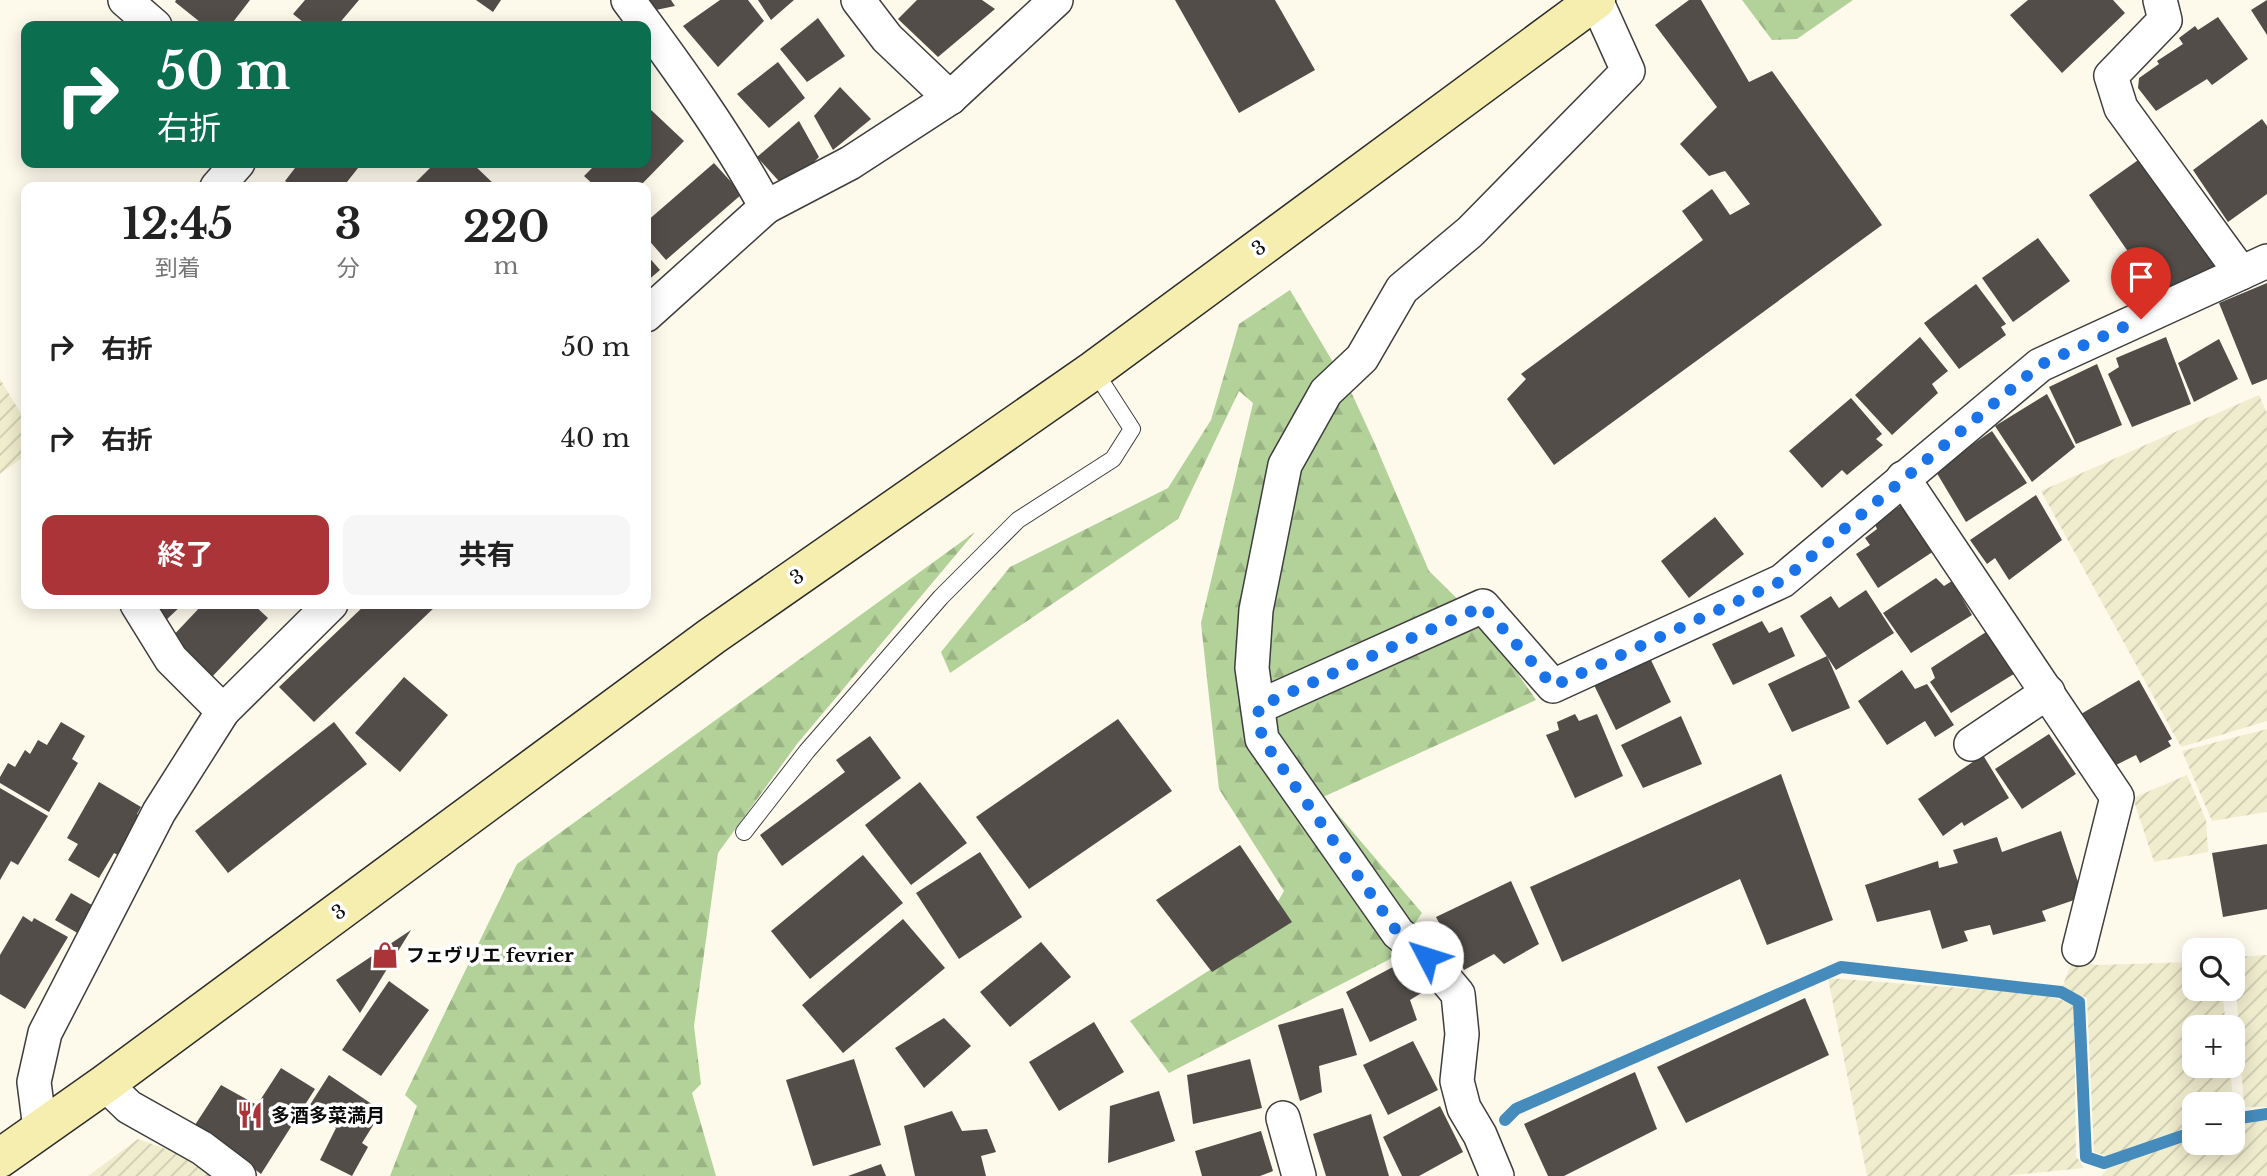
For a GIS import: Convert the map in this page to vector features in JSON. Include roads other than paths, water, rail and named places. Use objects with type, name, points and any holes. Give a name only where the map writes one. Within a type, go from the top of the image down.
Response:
[{"type":"street","points":[[124,0],[149,21]]},
{"type":"street","points":[[628,0],[643,21]]},
{"type":"street","points":[[858,0],[887,38],[950,97]]},
{"type":"street","points":[[651,310],[766,207],[850,163],[950,97],[1056,0]]},
{"type":"street","points":[[1497,1176],[1480,1135],[1464,1108],[1457,1081],[1461,1034],[1458,994],[1427,957],[1398,933],[1262,739],[1252,668],[1256,610],[1285,465],[1326,392],[1362,358],[1402,289],[1471,232],[1628,71],[1596,0]]},
{"type":"street","name":"3","points":[[0,1158],[105,1084],[712,636],[1094,370],[1596,0]]},
{"type":"street","points":[[1258,707],[1483,606],[1553,686],[1782,581],[2040,365],[2254,267],[2121,108],[2111,76],[2165,20],[2160,0]]},
{"type":"street","points":[[651,31],[749,176],[766,207]]},
{"type":"street","points":[[221,182],[234,168]]},
{"type":"street","points":[[1903,478],[2117,796],[2079,949]]},
{"type":"street","points":[[140,609],[171,659],[223,711]]},
{"type":"street","points":[[40,1129],[34,1082],[45,1034],[159,812],[223,711],[326,609]]},
{"type":"street","points":[[1971,744],[2048,692]]},
{"type":"street","points":[[105,1084],[128,1107],[202,1148],[239,1176]]},
{"type":"street","points":[[1283,1118],[1299,1176]]},
{"type":"lane","points":[[744,832],[807,751],[961,578],[1018,520],[1112,459],[1132,429],[1094,370]]},
{"type":"waterway","points":[[1505,1120],[1516,1109],[1841,967],[2061,992],[2079,1002],[2086,1157],[2104,1163],[2182,1136]]},
{"type":"waterway","points":[[2245,1117],[2267,1114]]},
{"type":"place","name":"フェヴリエ fevrier","points":[[385,955]]},
{"type":"place","name":"多酒多菜満月","points":[[250,1115]]}]
